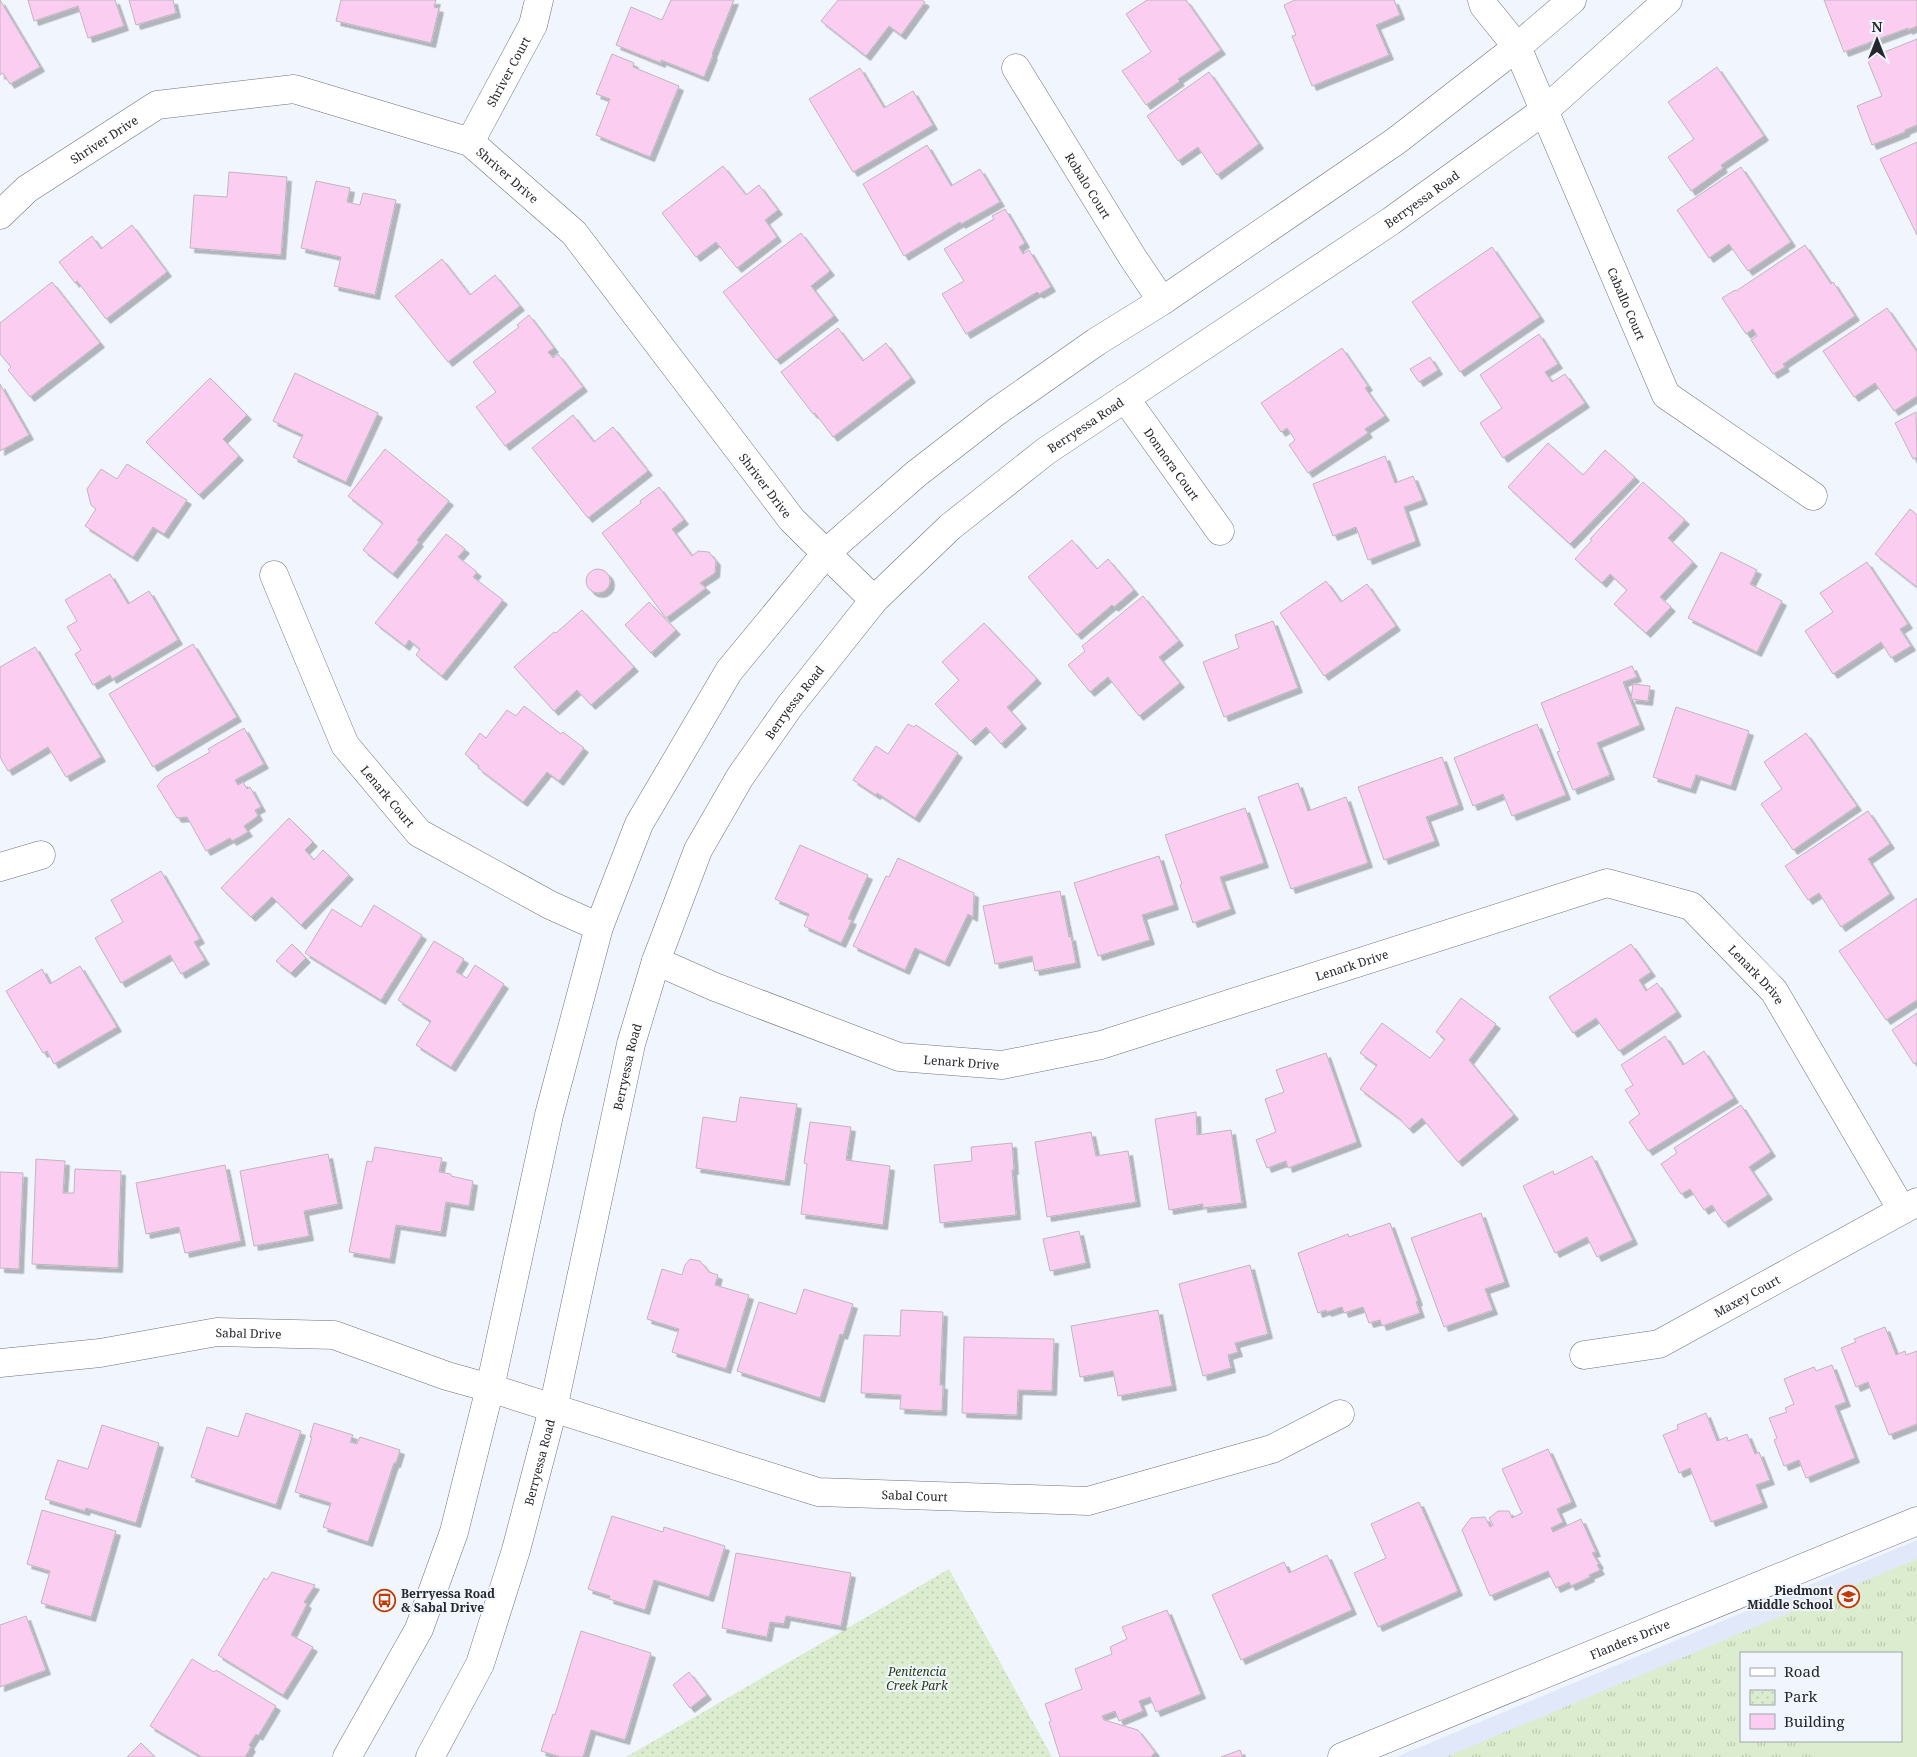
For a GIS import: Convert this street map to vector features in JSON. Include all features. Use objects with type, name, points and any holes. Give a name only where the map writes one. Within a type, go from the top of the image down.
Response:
[{"type":"street","name":"Shriver Court","points":[[470,142],[533,26],[538,0]]},
{"type":"street","name":"Caballo Court","points":[[1482,0],[1484,6],[1517,47],[1666,395],[1813,496]]},
{"type":"street","points":[[347,1757],[419,1629],[454,1532],[490,1388],[549,1115],[599,926],[639,824],[729,671],[827,552],[916,474],[996,412],[1096,342],[1162,301],[1396,141],[1517,47],[1572,0]]},
{"type":"street","name":"Berryessa Road","points":[[430,1757],[480,1664],[516,1550],[553,1409],[631,1044],[656,961],[698,850],[740,777],[789,707],[874,600],[950,528],[1046,451],[1391,221],[1545,110],[1668,0]]},
{"type":"street","name":"Robalo Court","points":[[1016,68],[1132,258],[1162,301]]},
{"type":"street","name":"Shriver Drive","points":[[0,215],[27,189],[157,105],[294,89],[470,142],[574,233],[792,520],[827,552],[874,600]]},
{"type":"street","name":"Donnora Court","points":[[1125,398],[1220,530]]},
{"type":"street","name":"Lenark Court","points":[[274,575],[344,745],[419,833],[550,905],[599,926]]},
{"type":"street","points":[[0,867],[41,855]]},
{"type":"street","name":"Lenark Drive","points":[[656,961],[715,988],[899,1057],[1002,1065],[1101,1045],[1607,883],[1691,906],[1774,990],[1909,1206]]},
{"type":"street","name":"Maxey Court","points":[[1584,1356],[1659,1344],[1909,1206]]},
{"type":"street","name":"Sabal Drive","points":[[0,1363],[100,1353],[217,1332],[334,1335],[447,1376],[490,1388]]},
{"type":"street","name":"Sabal Court","points":[[490,1388],[818,1492],[1088,1501],[1272,1449],[1340,1414]]},
{"type":"street","name":"Flanders Drive","points":[[1342,1757],[1917,1521]]},
{"type":"shaded area","name":"Piedmont Middle School","points":[[1917,1540],[1917,1757],[1396,1757]]},
{"type":"green space","name":"Piedmont Middle School","points":[[1917,1559],[1917,1757],[1446,1757]]},
{"type":"green space","name":"Penitencia Creek Park","points":[[949,1569],[1052,1757],[626,1757]]},
{"type":"green space","points":[[1917,1636],[1917,1757],[1817,1757],[1808,1742],[1902,1742],[1902,1652],[1877,1652]]},
{"type":"building","points":[[0,0],[40,67],[10,84],[3,73],[0,75]]},
{"type":"building","points":[[28,0],[115,0],[124,26],[88,38],[78,6],[34,21]]},
{"type":"building","points":[[129,0],[173,0],[176,13],[136,25]]},
{"type":"building","points":[[341,0],[436,0],[434,7],[439,8],[431,43],[336,21]]},
{"type":"building","points":[[671,0],[734,0],[704,77],[661,60],[661,63],[616,45],[631,7],[662,20]]},
{"type":"building","points":[[838,0],[922,0],[925,2],[901,35],[889,26],[866,56],[821,21]]},
{"type":"building","points":[[1147,0],[1186,0],[1221,50],[1178,79],[1180,81],[1146,105],[1122,71],[1151,52],[1126,14]]},
{"type":"building","points":[[1295,0],[1394,0],[1400,15],[1376,25],[1389,55],[1312,86],[1292,36],[1296,35],[1284,5]]},
{"type":"building","points":[[1824,0],[1917,0],[1917,26],[1844,52]]},
{"type":"building","points":[[1917,39],[1917,125],[1905,130],[1905,132],[1872,145],[1857,106],[1882,96],[1867,59]]},
{"type":"building","points":[[612,54],[634,63],[633,67],[679,86],[650,157],[596,135],[610,99],[596,94]]},
{"type":"building","points":[[1717,67],[1764,136],[1721,165],[1723,168],[1691,191],[1668,157],[1694,139],[1668,102]]},
{"type":"building","points":[[860,68],[884,108],[913,91],[933,125],[853,172],[809,99]]},
{"type":"building","points":[[1209,72],[1259,144],[1217,175],[1198,147],[1178,161],[1147,116]]},
{"type":"building","points":[[1917,142],[1917,235],[1880,159]]},
{"type":"building","points":[[927,145],[951,186],[980,169],[1000,202],[961,224],[960,222],[904,256],[863,184]]},
{"type":"building","points":[[723,166],[746,195],[759,185],[778,210],[765,220],[777,237],[737,268],[716,242],[696,257],[662,213]]},
{"type":"building","points":[[1741,167],[1791,242],[1748,271],[1729,244],[1709,258],[1677,210]]},
{"type":"building","points":[[229,172],[287,177],[281,255],[190,248],[194,195],[227,197]]},
{"type":"building","points":[[316,181],[350,188],[347,202],[360,205],[363,193],[396,200],[375,295],[334,286],[341,257],[301,248]]},
{"type":"building","points":[[1005,209],[1025,243],[1019,247],[1023,254],[1029,250],[1051,287],[1039,294],[1037,292],[966,334],[942,294],[964,281],[944,249],[994,219],[992,216]]},
{"type":"building","points":[[132,225],[167,272],[106,319],[77,281],[75,283],[59,262],[92,236],[101,249]]},
{"type":"building","points":[[801,233],[830,271],[811,286],[834,316],[776,360],[723,292]]},
{"type":"building","points":[[1805,245],[1831,284],[1833,282],[1855,316],[1783,364],[1785,367],[1773,374],[1751,340],[1757,336],[1753,329],[1746,334],[1722,298],[1736,291]]},
{"type":"building","points":[[1492,247],[1540,317],[1460,372],[1412,302]]},
{"type":"building","points":[[442,259],[470,295],[495,275],[520,306],[448,362],[395,296]]},
{"type":"building","points":[[52,282],[100,343],[30,397],[8,370],[11,367],[0,354],[0,323]]},
{"type":"building","points":[[1887,308],[1917,352],[1917,396],[1894,411],[1875,383],[1854,397],[1823,351]]},
{"type":"building","points":[[529,315],[554,348],[548,352],[553,358],[558,354],[583,387],[505,446],[476,407],[496,392],[473,362],[519,327],[517,325]]},
{"type":"building","points":[[838,328],[863,361],[886,343],[911,378],[833,437],[781,372]]},
{"type":"building","points":[[1539,334],[1558,364],[1545,372],[1552,382],[1565,374],[1585,403],[1503,458],[1480,423],[1502,408],[1480,375]]},
{"type":"building","points":[[1342,348],[1368,386],[1365,388],[1385,416],[1365,429],[1368,433],[1308,473],[1289,445],[1295,440],[1287,428],[1281,432],[1261,403]]},
{"type":"building","points":[[1430,357],[1438,370],[1419,382],[1410,369]]},
{"type":"building","points":[[295,373],[378,413],[346,482],[293,457],[303,435],[273,421]]},
{"type":"building","points":[[210,378],[247,415],[223,439],[239,456],[199,495],[146,442]]},
{"type":"building","points":[[0,384],[29,435],[0,451]]},
{"type":"building","points":[[1916,412],[1917,457],[1913,459],[1895,423]]},
{"type":"building","points":[[573,415],[594,442],[613,427],[648,471],[588,518],[532,448]]},
{"type":"building","points":[[1548,443],[1583,475],[1605,450],[1635,477],[1570,544],[1508,487]]},
{"type":"building","points":[[385,449],[449,501],[417,540],[419,542],[393,574],[363,550],[383,523],[348,496]]},
{"type":"building","points":[[1385,456],[1395,483],[1413,476],[1423,500],[1404,507],[1416,541],[1368,560],[1356,527],[1333,536],[1313,484]]},
{"type":"building","points":[[127,464],[187,500],[164,534],[153,527],[133,557],[85,526],[96,509],[91,505],[87,489],[101,469],[117,479]]},
{"type":"building","points":[[1643,482],[1685,520],[1668,538],[1693,562],[1660,597],[1671,607],[1646,633],[1614,604],[1627,590],[1610,574],[1602,583],[1575,559],[1592,540],[1590,539]]},
{"type":"building","points":[[659,487],[684,520],[672,529],[692,556],[698,551],[709,552],[716,561],[715,573],[700,583],[706,588],[666,618],[602,533]]},
{"type":"building","points":[[1910,509],[1917,515],[1917,587],[1875,554]]},
{"type":"building","points":[[446,534],[465,549],[458,557],[477,572],[473,577],[503,600],[442,676],[416,655],[420,649],[409,640],[405,646],[375,623]]},
{"type":"building","points":[[1072,540],[1097,569],[1108,559],[1134,590],[1114,607],[1112,605],[1077,635],[1028,577]]},
{"type":"building","points":[[1721,552],[1757,570],[1750,584],[1782,601],[1757,652],[1688,618]]},
{"type":"building","points":[[1867,562],[1908,624],[1900,629],[1911,646],[1891,658],[1881,642],[1833,674],[1805,631],[1833,612],[1820,593]]},
{"type":"building","points":[[598,569],[603,570],[609,576],[609,586],[603,592],[598,593],[593,592],[587,586],[586,581],[587,576],[593,570]]},
{"type":"building","points":[[110,574],[128,604],[149,591],[178,640],[112,679],[110,675],[93,685],[75,654],[81,650],[67,627],[77,621],[65,600]]},
{"type":"building","points":[[1326,581],[1341,602],[1367,584],[1396,626],[1324,676],[1280,613]]},
{"type":"building","points":[[1143,596],[1179,641],[1159,657],[1180,683],[1139,716],[1108,677],[1090,692],[1068,665],[1085,651],[1082,646]]},
{"type":"building","points":[[649,602],[676,630],[651,653],[625,625]]},
{"type":"building","points":[[582,610],[634,667],[591,705],[577,690],[554,711],[514,667]]},
{"type":"building","points":[[1273,621],[1298,688],[1224,717],[1203,662],[1239,648],[1235,635]]},
{"type":"building","points":[[984,623],[1037,679],[1007,707],[1022,724],[1001,744],[986,727],[971,741],[935,704],[959,680],[942,662]]},
{"type":"building","points":[[193,644],[237,717],[153,767],[109,694]]},
{"type":"building","points":[[35,647],[101,757],[66,777],[48,747],[8,771],[0,757],[0,667]]},
{"type":"building","points":[[1632,666],[1637,677],[1623,682],[1640,725],[1597,743],[1610,775],[1573,790],[1557,752],[1560,751],[1541,703]]},
{"type":"building","points":[[1633,684],[1650,686],[1648,701],[1631,699]]},
{"type":"building","points":[[524,706],[561,734],[563,732],[584,748],[559,781],[547,772],[523,802],[478,768],[479,766],[465,754],[480,733],[486,738],[507,710],[516,716]]},
{"type":"building","points":[[1676,707],[1749,731],[1731,786],[1696,775],[1691,789],[1653,777]]},
{"type":"building","points":[[908,724],[914,727],[916,725],[958,753],[915,818],[853,780],[876,746],[888,754]]},
{"type":"building","points":[[1537,724],[1566,795],[1512,816],[1503,794],[1473,806],[1454,758]]},
{"type":"building","points":[[244,728],[264,764],[235,780],[238,785],[243,782],[247,789],[250,787],[261,807],[255,810],[258,816],[244,826],[248,832],[232,841],[230,838],[206,851],[187,817],[177,818],[157,786],[164,778],[210,752],[208,749]]},
{"type":"building","points":[[1806,733],[1857,806],[1793,850],[1761,804],[1782,789],[1764,762]]},
{"type":"building","points":[[1442,757],[1459,805],[1426,817],[1435,841],[1384,860],[1358,787]]},
{"type":"building","points":[[1298,783],[1308,811],[1346,797],[1368,863],[1291,889],[1258,797]]},
{"type":"building","points":[[1245,808],[1264,863],[1220,877],[1231,909],[1193,923],[1165,835]]},
{"type":"building","points":[[1868,811],[1890,844],[1868,859],[1890,894],[1841,927],[1819,893],[1808,900],[1785,866]]},
{"type":"building","points":[[289,818],[313,842],[305,850],[314,860],[323,850],[349,875],[301,925],[272,897],[251,917],[221,888]]},
{"type":"building","points":[[800,845],[868,875],[848,919],[852,920],[841,943],[804,926],[809,914],[775,899]]},
{"type":"building","points":[[1159,856],[1174,905],[1142,915],[1150,940],[1098,956],[1074,883]]},
{"type":"building","points":[[898,858],[974,893],[973,917],[968,914],[945,962],[915,948],[905,970],[853,946],[886,876],[889,877]]},
{"type":"building","points":[[161,871],[200,939],[194,942],[205,960],[181,974],[170,955],[121,983],[95,938],[123,922],[111,900]]},
{"type":"building","points":[[1060,891],[1076,963],[1035,971],[1032,956],[995,964],[983,906]]},
{"type":"building","points":[[1917,898],[1917,1000],[1886,1020],[1839,951]]},
{"type":"building","points":[[374,905],[422,935],[381,1000],[305,953],[332,909],[361,927]]},
{"type":"building","points":[[434,941],[464,959],[456,972],[467,978],[475,965],[504,984],[451,1067],[416,1045],[431,1021],[398,1000]]},
{"type":"building","points":[[292,944],[306,958],[291,973],[276,961]]},
{"type":"building","points":[[1631,944],[1651,972],[1639,980],[1646,991],[1657,983],[1677,1012],[1619,1051],[1596,1018],[1573,1033],[1549,997]]},
{"type":"building","points":[[80,966],[117,1027],[54,1064],[47,1051],[43,1053],[6,991],[42,969],[50,984]]},
{"type":"building","points":[[1461,998],[1496,1024],[1469,1060],[1514,1115],[1458,1162],[1422,1118],[1409,1129],[1399,1118],[1360,1089],[1377,1065],[1360,1053],[1382,1023],[1430,1058],[1445,1039],[1436,1032]]},
{"type":"building","points":[[1917,1013],[1917,1062],[1914,1064],[1892,1030]]},
{"type":"building","points":[[1665,1036],[1683,1065],[1704,1051],[1734,1098],[1648,1151],[1629,1122],[1640,1114],[1625,1090],[1633,1085],[1621,1065]]},
{"type":"building","points":[[1326,1053],[1357,1142],[1288,1168],[1286,1161],[1267,1168],[1256,1140],[1276,1132],[1265,1099],[1284,1092],[1276,1070]]},
{"type":"building","points":[[740,1097],[797,1104],[785,1181],[696,1168],[703,1117],[736,1122]]},
{"type":"building","points":[[1741,1105],[1771,1152],[1749,1167],[1768,1195],[1724,1223],[1712,1205],[1704,1210],[1690,1189],[1681,1194],[1661,1164],[1677,1153],[1674,1148]]},
{"type":"building","points":[[1196,1112],[1197,1135],[1231,1130],[1242,1203],[1203,1208],[1203,1204],[1169,1210],[1155,1119]]},
{"type":"building","points":[[810,1122],[851,1127],[846,1160],[890,1166],[883,1225],[801,1214],[807,1164],[804,1163]]},
{"type":"building","points":[[1091,1132],[1096,1156],[1128,1151],[1136,1202],[1047,1217],[1035,1142]]},
{"type":"building","points":[[1012,1143],[1016,1215],[940,1223],[934,1165],[972,1161],[971,1147]]},
{"type":"building","points":[[375,1147],[442,1158],[439,1172],[473,1181],[469,1206],[446,1202],[441,1232],[396,1225],[390,1259],[349,1252],[367,1161],[372,1162]]},
{"type":"building","points":[[328,1154],[338,1204],[304,1211],[309,1236],[254,1246],[240,1171]]},
{"type":"building","points":[[1592,1156],[1633,1240],[1597,1257],[1587,1237],[1555,1253],[1523,1186],[1553,1171],[1554,1175]]},
{"type":"building","points":[[36,1159],[65,1161],[63,1193],[74,1193],[75,1169],[121,1171],[118,1268],[32,1264]]},
{"type":"building","points":[[225,1165],[241,1241],[185,1253],[179,1227],[146,1234],[136,1183]]},
{"type":"building","points":[[0,1172],[23,1173],[19,1269],[0,1268]]},
{"type":"building","points":[[1481,1213],[1505,1282],[1485,1289],[1493,1310],[1444,1327],[1411,1238]]},
{"type":"building","points":[[1390,1223],[1418,1301],[1416,1302],[1420,1313],[1382,1326],[1380,1320],[1369,1323],[1363,1307],[1344,1313],[1342,1307],[1318,1313],[1298,1253],[1348,1234],[1349,1237]]},
{"type":"building","points":[[1079,1231],[1086,1263],[1050,1271],[1043,1239]]},
{"type":"building","points":[[690,1259],[700,1261],[709,1272],[718,1275],[715,1285],[749,1295],[726,1369],[672,1352],[679,1329],[647,1319],[662,1269],[682,1275],[685,1265]]},
{"type":"building","points":[[1250,1265],[1268,1334],[1235,1343],[1238,1352],[1228,1355],[1231,1368],[1203,1376],[1179,1284]]},
{"type":"building","points":[[804,1289],[853,1304],[843,1335],[840,1334],[820,1398],[737,1371],[759,1302],[796,1314]]},
{"type":"building","points":[[901,1310],[943,1312],[940,1385],[943,1385],[942,1411],[900,1409],[901,1395],[861,1393],[864,1335],[900,1336]]},
{"type":"building","points":[[1158,1310],[1172,1386],[1118,1396],[1113,1371],[1080,1377],[1071,1326]]},
{"type":"building","points":[[1885,1327],[1896,1355],[1905,1351],[1906,1355],[1917,1351],[1917,1424],[1889,1435],[1868,1382],[1856,1387],[1841,1348],[1856,1342],[1854,1339]]},
{"type":"building","points":[[964,1337],[1054,1339],[1052,1391],[1018,1390],[1017,1415],[962,1413]]},
{"type":"building","points":[[1832,1365],[1846,1402],[1835,1406],[1855,1458],[1806,1478],[1799,1460],[1784,1466],[1774,1440],[1777,1438],[1769,1418],[1787,1412],[1785,1408],[1794,1404],[1784,1379],[1814,1367],[1816,1371]]},
{"type":"building","points":[[246,1413],[301,1431],[276,1505],[191,1477],[207,1427],[238,1437]]},
{"type":"building","points":[[1706,1413],[1717,1441],[1727,1437],[1728,1441],[1747,1434],[1755,1454],[1759,1452],[1770,1480],[1756,1485],[1763,1503],[1711,1522],[1690,1468],[1679,1473],[1663,1435],[1678,1429],[1677,1425]]},
{"type":"building","points":[[314,1423],[353,1435],[350,1442],[357,1444],[360,1437],[400,1450],[368,1542],[323,1527],[331,1503],[295,1492],[312,1437],[310,1437]]},
{"type":"building","points":[[102,1425],[159,1443],[136,1523],[86,1508],[85,1511],[45,1499],[58,1460],[88,1469]]},
{"type":"building","points":[[1548,1449],[1572,1502],[1557,1509],[1563,1522],[1551,1528],[1553,1532],[1581,1519],[1596,1552],[1592,1553],[1599,1564],[1597,1565],[1600,1570],[1571,1586],[1569,1582],[1556,1588],[1548,1571],[1490,1596],[1462,1530],[1471,1518],[1485,1517],[1490,1527],[1493,1525],[1489,1518],[1498,1511],[1509,1511],[1512,1518],[1522,1513],[1502,1469]]},
{"type":"building","points":[[1419,1502],[1458,1591],[1378,1627],[1354,1573],[1386,1558],[1371,1524]]},
{"type":"building","points":[[42,1510],[116,1531],[91,1617],[41,1603],[50,1571],[27,1564]]},
{"type":"building","points":[[612,1516],[663,1532],[664,1527],[725,1546],[709,1597],[654,1580],[645,1610],[609,1599],[610,1596],[588,1589]]},
{"type":"building","points":[[736,1553],[851,1573],[841,1626],[786,1616],[784,1624],[770,1622],[767,1637],[722,1628]]},
{"type":"building","points":[[1327,1555],[1352,1610],[1241,1660],[1212,1595],[1284,1562],[1289,1573]]},
{"type":"building","points":[[272,1572],[315,1585],[304,1602],[307,1604],[291,1635],[313,1647],[283,1695],[218,1655],[264,1578],[267,1580]]},
{"type":"building","points":[[1167,1610],[1201,1694],[1156,1712],[1150,1697],[1139,1701],[1143,1711],[1119,1721],[1115,1711],[1102,1716],[1104,1720],[1138,1730],[1155,1752],[1151,1757],[1060,1757],[1045,1704],[1082,1689],[1075,1669],[1112,1654],[1110,1647],[1127,1639],[1122,1627]]},
{"type":"building","points":[[26,1616],[46,1670],[0,1687],[0,1625]]},
{"type":"building","points":[[581,1631],[651,1653],[625,1740],[591,1730],[583,1757],[561,1757],[541,1751],[553,1714],[555,1715]]},
{"type":"building","points":[[192,1659],[214,1672],[216,1670],[276,1706],[258,1736],[256,1734],[249,1745],[251,1747],[245,1757],[202,1757],[150,1726]]},
{"type":"building","points":[[689,1672],[707,1695],[690,1708],[673,1685]]},
{"type":"building","points":[[141,1743],[155,1757],[127,1757]]},
{"type":"building","points":[[1240,1750],[1243,1757],[1221,1757]]},
{"type":"place","name":"Piedmont Middle School","points":[[1849,1597]]},
{"type":"place","name":"Berryessa Road & Sabal Drive","points":[[385,1600]]}]
